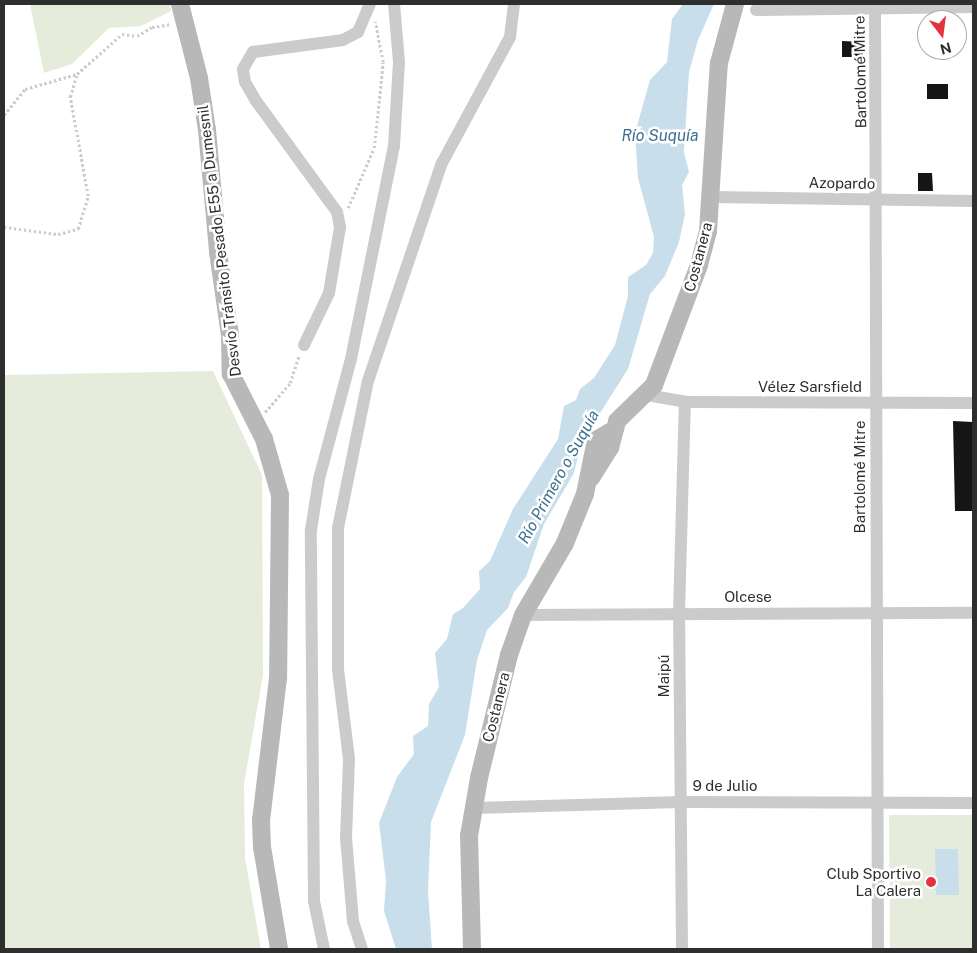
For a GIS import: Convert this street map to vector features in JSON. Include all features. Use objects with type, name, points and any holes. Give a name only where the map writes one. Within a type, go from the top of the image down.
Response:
[{"type":"street","name":"Desvío Tránsito Pesado E55 a Dumesnil","points":[[180,4],[199,78],[207,130],[218,252],[230,335],[232,374],[256,420],[280,496],[278,678],[261,820],[262,847],[279,949]]},
{"type":"street","points":[[324,949],[314,901],[311,530],[319,479],[353,349],[394,146],[399,62],[394,4]]},
{"type":"street","points":[[362,949],[353,920],[346,838],[349,759],[338,669],[338,528],[368,382],[442,163],[510,37],[514,4]]},
{"type":"street","name":"Costanera","points":[[472,949],[468,851],[476,808],[479,778],[509,655],[523,616],[564,543],[589,481],[596,440],[613,430],[625,412],[647,395],[657,377],[699,265],[708,231],[719,63],[735,4]]},
{"type":"street","points":[[756,10],[875,6],[973,7]]},
{"type":"street","name":"Bartolomé Mitre","points":[[875,6],[878,200],[876,403],[878,949]]},
{"type":"street","points":[[304,345],[329,294],[340,227],[337,212],[256,102],[245,82],[243,69],[253,52],[343,40],[358,32],[372,9]]},
{"type":"street","name":"Azopardo","points":[[711,198],[973,201]]},
{"type":"street","name":"Vélez Sarsfield","points":[[647,395],[685,402],[973,403]]},
{"type":"street","name":"Maipú","points":[[682,949],[680,613],[685,402]]},
{"type":"street","name":"Olcese","points":[[523,616],[680,613],[973,613]]},
{"type":"street","name":"9 de Julio","points":[[476,808],[681,802],[973,803]]},
{"type":"path","points":[[340,227],[374,148],[383,62],[372,9]]},
{"type":"path","points":[[4,115],[25,89],[77,74],[122,34],[137,36],[152,27],[185,21]]},
{"type":"path","points":[[4,227],[58,234],[78,229],[88,196],[70,97],[77,74]]},
{"type":"path","points":[[256,420],[290,383],[304,345]]},
{"type":"green space","points":[[30,4],[170,4],[171,11],[141,26],[109,28],[72,64],[44,73]]},
{"type":"green space","points":[[213,371],[262,475],[263,675],[244,784],[245,858],[261,949],[4,949],[4,375]]},
{"type":"green space","name":"Club Sportivo La Calera","points":[[889,815],[973,815],[973,949],[890,949]]},
{"type":"water","name":"Río Suquía","points":[[683,4],[714,4],[698,40],[689,72],[684,152],[689,172],[682,185],[685,214],[679,242],[665,276],[650,294],[628,369],[581,443],[574,473],[544,524],[526,577],[514,592],[508,608],[487,630],[477,660],[465,735],[431,822],[428,891],[432,949],[396,949],[384,911],[386,881],[379,823],[397,777],[414,754],[413,736],[428,726],[429,704],[439,687],[435,653],[447,639],[453,614],[463,608],[480,589],[479,571],[490,561],[513,509],[558,439],[564,406],[576,400],[580,389],[594,378],[615,345],[628,296],[628,277],[646,265],[653,253],[654,237],[638,178],[635,133],[650,80],[667,62],[672,19]]},
{"type":"water","points":[[935,849],[958,849],[959,895],[936,895]]},
{"type":"building","points":[[842,41],[863,42],[863,57],[842,57]]},
{"type":"building","points":[[927,84],[948,84],[948,99],[927,99]]},
{"type":"building","points":[[918,173],[932,173],[933,191],[918,191]]},
{"type":"building","points":[[953,421],[973,422],[973,511],[955,511]]},
{"type":"place","name":"Club Sportivo La Calera","points":[[931,882]]},
{"type":"water label","name":"Río Primero o Suquía","points":[[559,477]]}]
